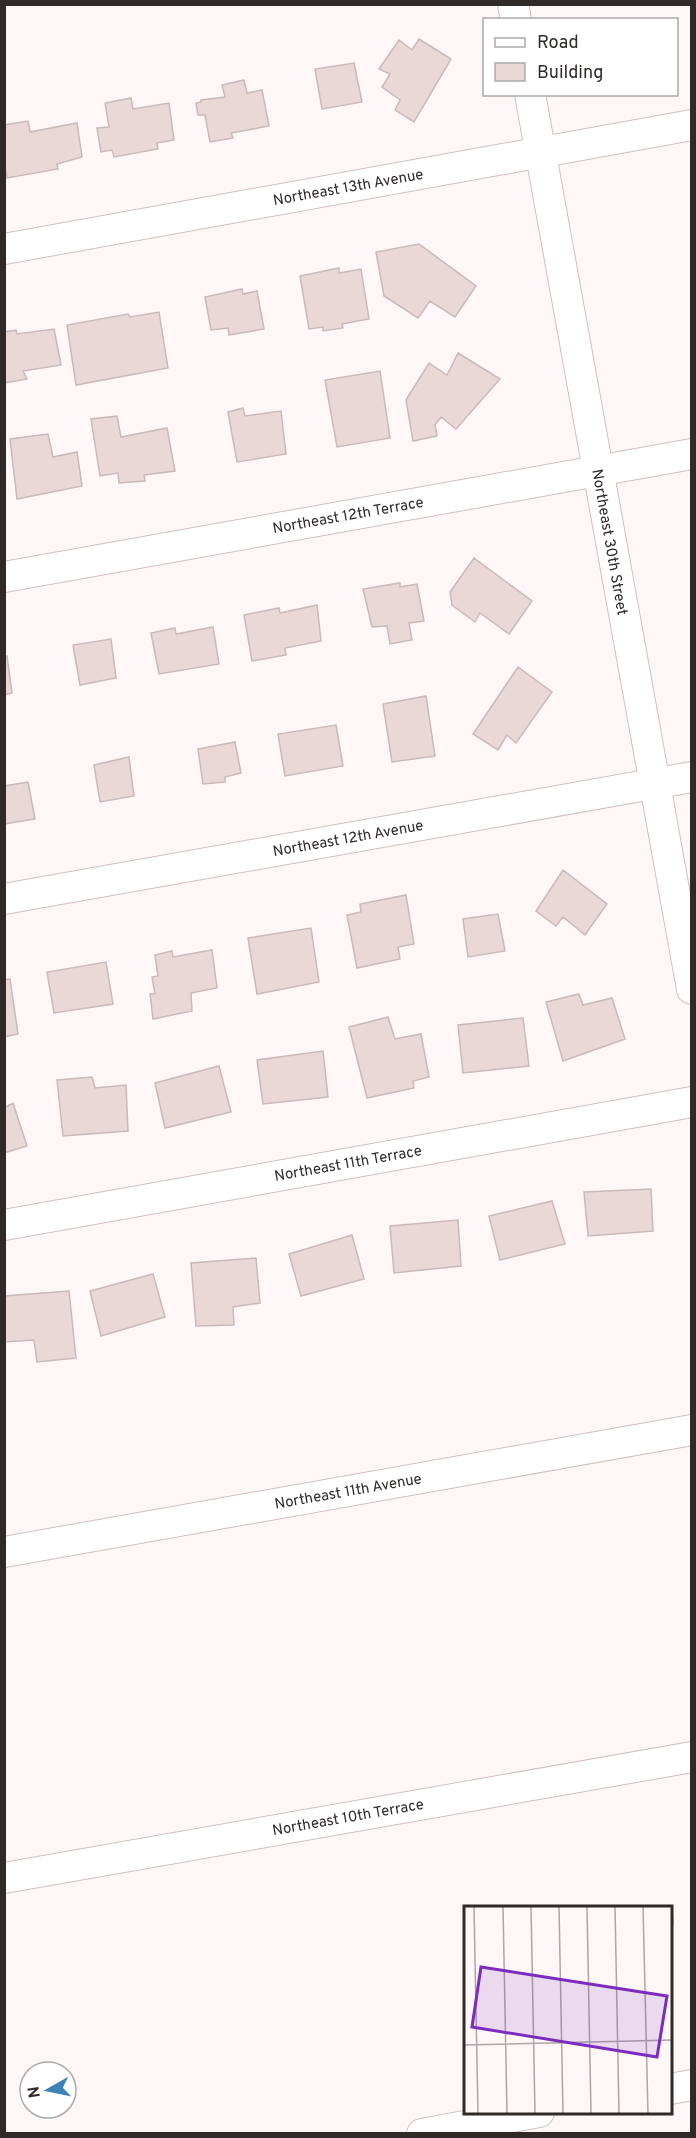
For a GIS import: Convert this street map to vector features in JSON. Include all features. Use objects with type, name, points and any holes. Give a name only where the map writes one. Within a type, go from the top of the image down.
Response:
[{"type":"street","name":"Northeast 30th Street","points":[[530,96],[692,989]]},
{"type":"street","name":"Northeast 13th Avenue","points":[[4,249],[692,125]]},
{"type":"street","name":"Northeast 12th Terrace","points":[[4,577],[692,454]]},
{"type":"street","name":"Northeast 12th Avenue","points":[[4,899],[692,777]]},
{"type":"street","name":"Northeast 11th Terrace","points":[[4,1225],[692,1101]]},
{"type":"street","name":"Northeast 11th Avenue","points":[[4,1552],[692,1430]]},
{"type":"street","name":"Northeast 10th Terrace","points":[[4,1878],[692,1757]]},
{"type":"street","points":[[672,2089],[692,2085]]},
{"type":"street","points":[[422,2133],[528,2114]]},
{"type":"building","points":[[419,39],[451,59],[414,122],[395,110],[400,100],[382,87],[390,74],[379,69],[399,40],[412,50]]},
{"type":"building","points":[[354,63],[362,102],[322,109],[315,69]]},
{"type":"building","points":[[244,80],[247,93],[262,90],[269,126],[231,133],[233,138],[210,142],[205,115],[198,115],[196,103],[201,100],[225,97],[222,85]]},
{"type":"building","points":[[131,98],[133,109],[169,103],[174,140],[157,143],[158,149],[114,157],[112,150],[101,152],[97,128],[109,127],[105,103]]},
{"type":"building","points":[[28,121],[30,132],[77,123],[82,157],[57,164],[58,169],[7,178],[4,160],[4,125]]},
{"type":"building","points":[[419,244],[476,286],[455,317],[430,301],[418,318],[384,296],[376,252]]},
{"type":"building","points":[[339,268],[339,273],[361,269],[369,319],[342,324],[343,328],[323,331],[323,327],[309,329],[300,276]]},
{"type":"building","points":[[242,289],[243,294],[257,291],[264,329],[229,335],[228,328],[211,330],[205,297]]},
{"type":"building","points":[[159,312],[168,368],[76,385],[67,325],[128,314],[130,317]]},
{"type":"building","points":[[54,329],[61,365],[23,371],[27,379],[4,383],[4,332],[16,330],[17,334]]},
{"type":"building","points":[[458,353],[500,379],[456,429],[441,417],[435,425],[437,436],[413,441],[406,400],[429,363],[447,375]]},
{"type":"building","points":[[380,371],[390,438],[337,447],[325,380]]},
{"type":"building","points":[[243,408],[245,416],[281,411],[286,454],[237,462],[228,412]]},
{"type":"building","points":[[117,416],[121,437],[167,428],[175,471],[144,475],[145,481],[119,483],[118,473],[100,476],[91,419]]},
{"type":"building","points":[[48,434],[53,457],[77,452],[82,486],[17,499],[10,439]]},
{"type":"building","points":[[474,558],[532,601],[509,634],[480,613],[475,622],[452,605],[450,592]]},
{"type":"building","points":[[400,583],[400,587],[417,584],[424,621],[409,623],[412,640],[390,644],[387,626],[372,627],[363,589]]},
{"type":"building","points":[[317,605],[321,641],[285,648],[286,655],[252,661],[244,615],[279,608],[280,613]]},
{"type":"building","points":[[213,627],[219,664],[159,674],[151,633],[175,628],[176,634]]},
{"type":"building","points":[[111,639],[116,678],[80,685],[73,645]]},
{"type":"building","points":[[7,656],[12,693],[4,695],[4,657]]},
{"type":"building","points":[[518,667],[552,692],[516,743],[507,735],[498,750],[473,734]]},
{"type":"building","points":[[426,696],[435,756],[392,762],[383,704]]},
{"type":"building","points":[[336,725],[343,766],[285,776],[278,734]]},
{"type":"building","points":[[235,742],[241,773],[225,777],[225,782],[203,784],[198,749]]},
{"type":"building","points":[[129,757],[134,796],[100,802],[94,765]]},
{"type":"building","points":[[28,782],[35,819],[4,824],[4,786]]},
{"type":"building","points":[[563,870],[607,904],[585,935],[563,917],[556,926],[536,911]]},
{"type":"building","points":[[406,895],[414,944],[398,947],[400,959],[357,968],[347,915],[361,912],[360,904]]},
{"type":"building","points":[[498,914],[505,951],[468,957],[463,919]]},
{"type":"building","points":[[311,928],[319,982],[257,994],[248,938]]},
{"type":"building","points":[[212,950],[217,988],[191,993],[192,1011],[153,1019],[150,994],[155,994],[152,977],[158,976],[155,955],[172,951],[173,957]]},
{"type":"building","points":[[106,962],[113,1004],[54,1013],[47,972]]},
{"type":"building","points":[[10,979],[18,1034],[4,1037],[4,980]]},
{"type":"building","points":[[579,994],[583,1005],[612,998],[625,1039],[563,1061],[546,1002]]},
{"type":"building","points":[[388,1017],[395,1039],[421,1034],[429,1077],[413,1081],[414,1088],[367,1098],[349,1027]]},
{"type":"building","points":[[523,1018],[529,1066],[463,1073],[458,1025]]},
{"type":"building","points":[[323,1051],[328,1097],[263,1104],[257,1060]]},
{"type":"building","points":[[219,1066],[231,1112],[165,1128],[155,1083]]},
{"type":"building","points":[[92,1077],[95,1088],[126,1085],[128,1131],[63,1136],[57,1080]]},
{"type":"building","points":[[13,1103],[27,1146],[4,1153],[4,1108]]},
{"type":"building","points":[[651,1189],[653,1231],[588,1236],[584,1192]]},
{"type":"building","points":[[552,1201],[565,1244],[500,1260],[489,1216]]},
{"type":"building","points":[[458,1220],[461,1266],[394,1273],[390,1226]]},
{"type":"building","points":[[352,1235],[364,1279],[301,1296],[289,1254]]},
{"type":"building","points":[[256,1258],[260,1303],[233,1307],[234,1325],[196,1326],[191,1263]]},
{"type":"building","points":[[153,1274],[165,1317],[101,1336],[90,1291]]},
{"type":"building","points":[[69,1291],[76,1358],[37,1362],[34,1340],[4,1342],[4,1296]]}]
